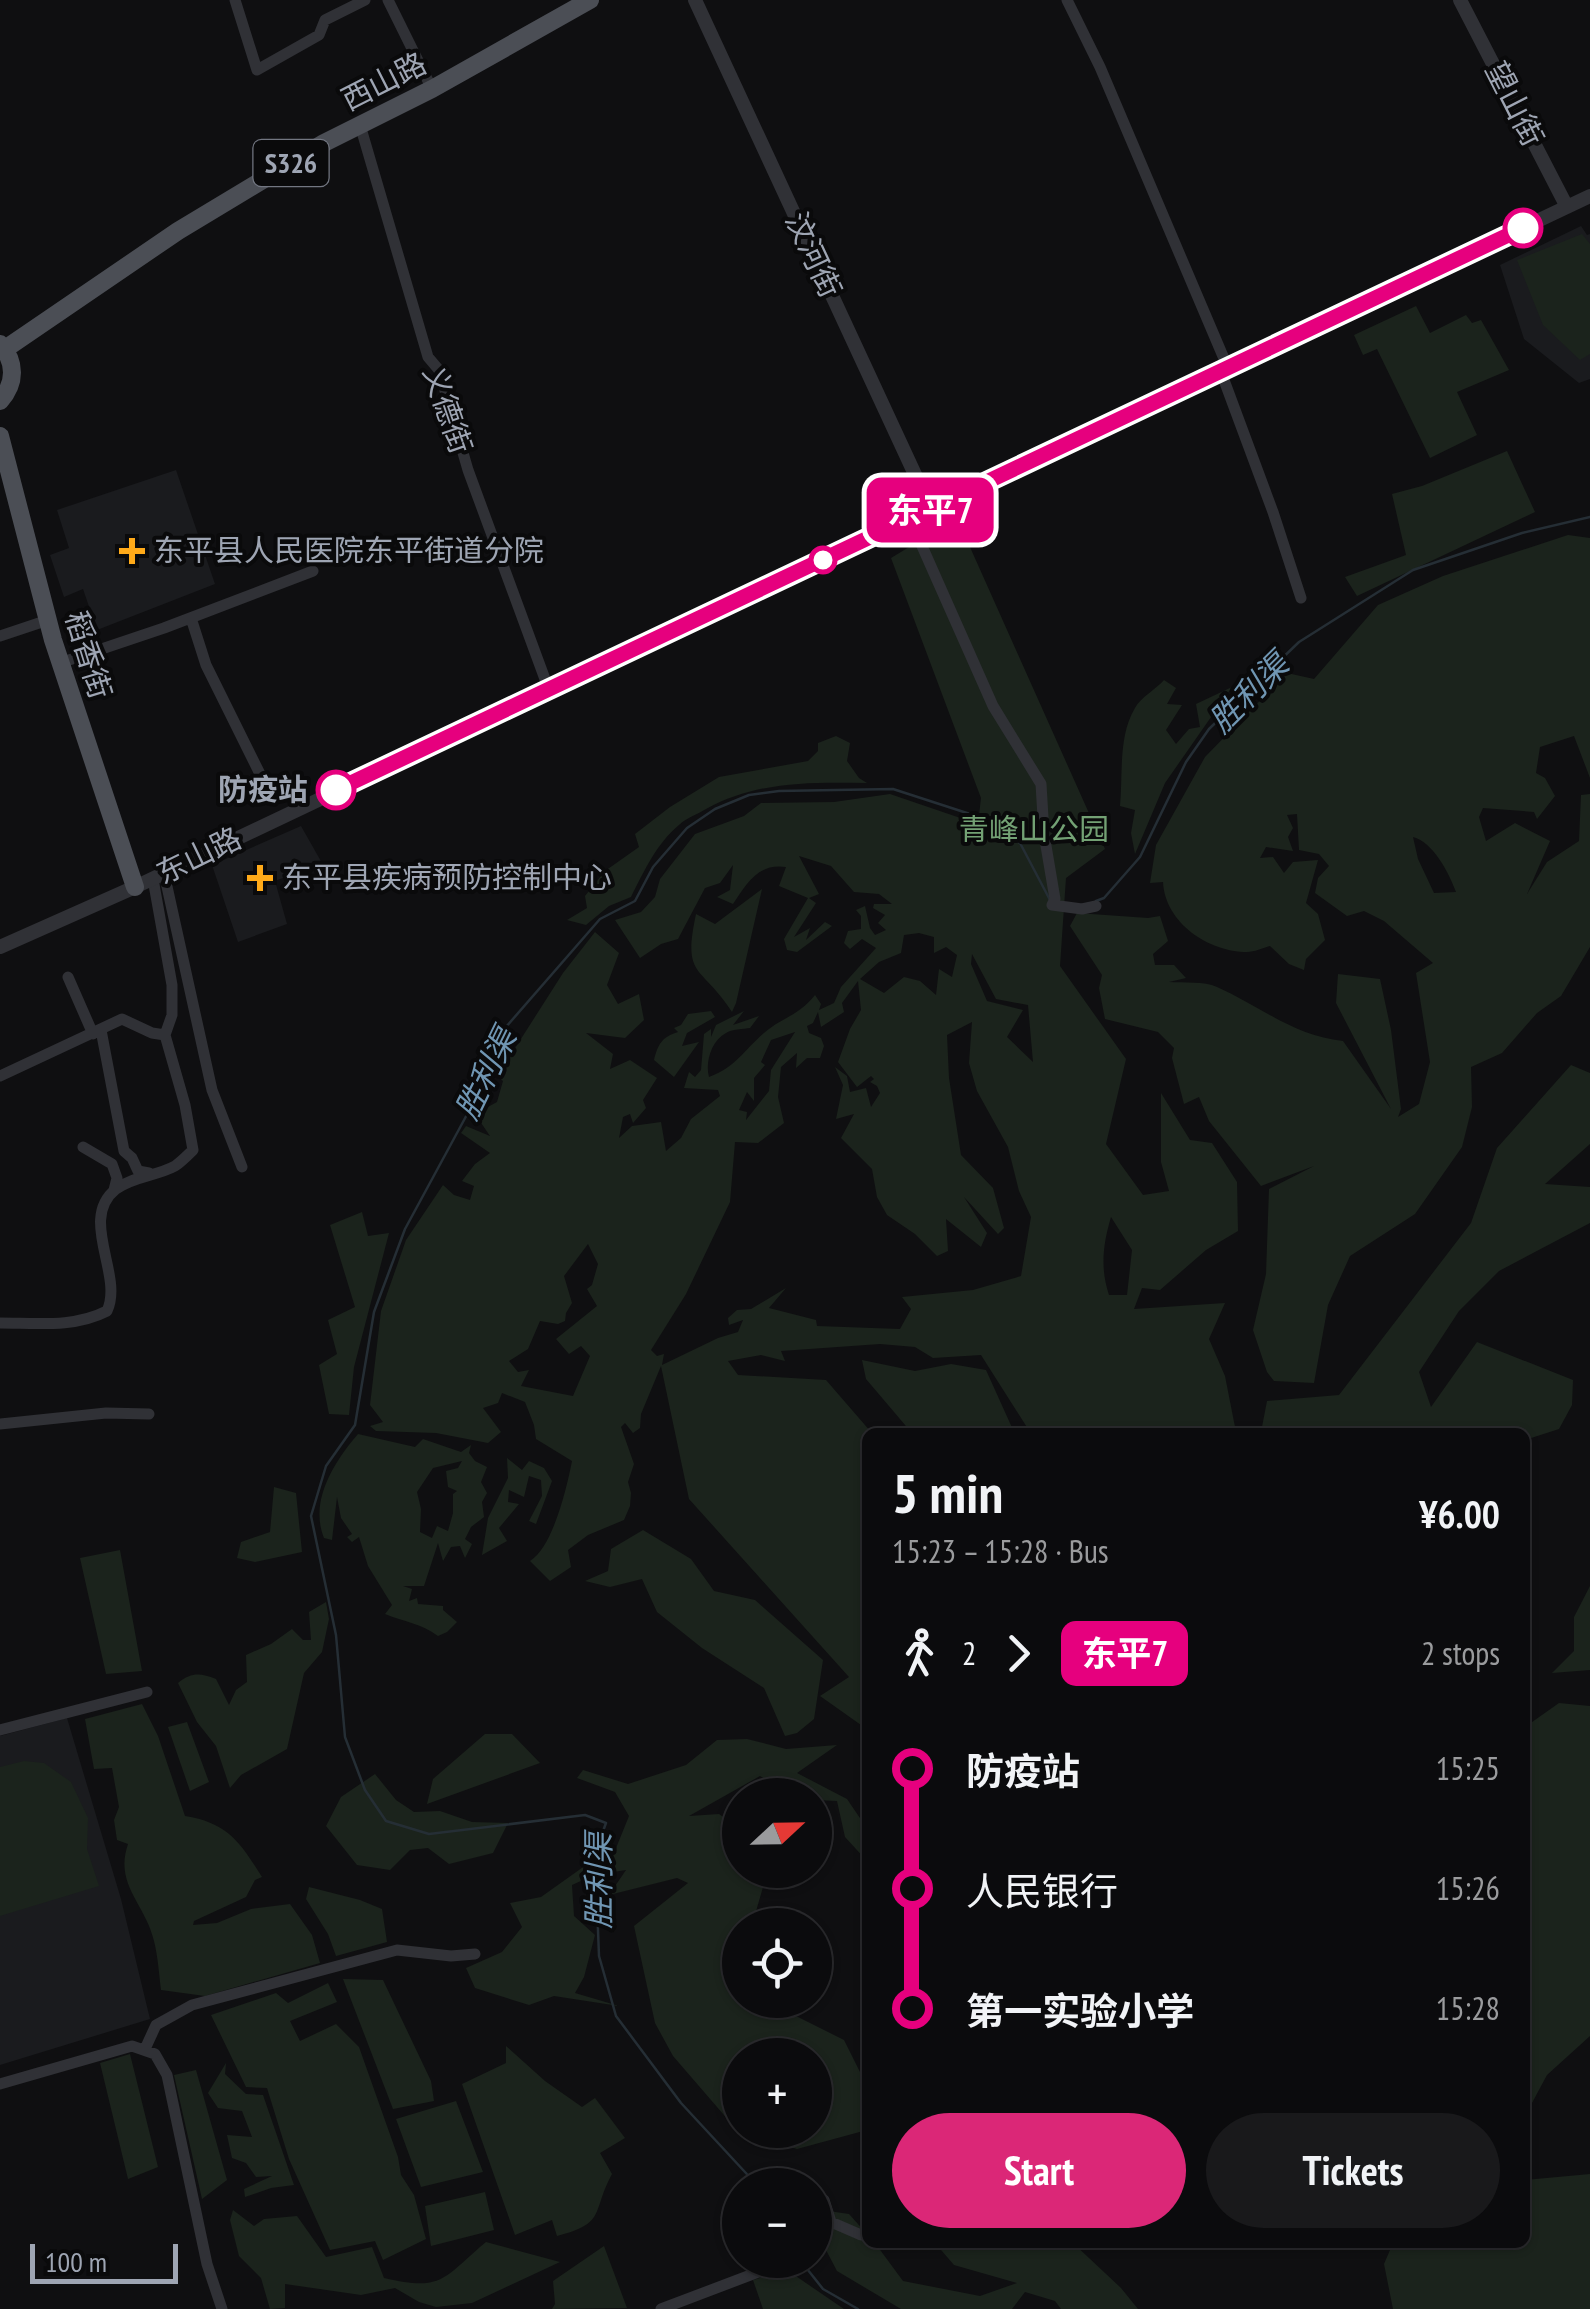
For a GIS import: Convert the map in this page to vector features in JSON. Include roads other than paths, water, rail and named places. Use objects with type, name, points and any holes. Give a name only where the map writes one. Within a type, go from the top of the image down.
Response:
[{"type":"main road","name":"西山路","points":[[2,347],[178,231],[324,143],[432,89],[590,0]]},
{"type":"main road","name":"S326","points":[[0,401],[12,377],[11,362],[2,347]]},
{"type":"main road","name":"稻香街","points":[[0,436],[60,663],[150,880]]},
{"type":"street","points":[[235,0],[257,70],[319,36],[325,20],[365,0]]},
{"type":"street","points":[[388,0],[432,89]]},
{"type":"street","name":"汶河街","points":[[695,0],[931,510]]},
{"type":"street","points":[[1067,0],[1100,67],[1224,370],[1301,598]]},
{"type":"street","name":"望山街","points":[[1460,0],[1567,207]]},
{"type":"street","name":"义德街","points":[[360,125],[428,357],[438,370],[468,470],[548,690]]},
{"type":"street","name":"东山路","points":[[0,947],[150,880],[1590,196]]},
{"type":"street","points":[[910,520],[993,706],[1041,784],[1044,834],[1055,900],[1052,905],[1096,906]]},
{"type":"street","points":[[60,663],[312,571]]},
{"type":"street","points":[[192,618],[206,664],[265,784]]},
{"type":"street","points":[[0,636],[48,620]]},
{"type":"street","points":[[114,1190],[149,1173],[174,1167],[194,1150],[165,1035],[172,1014],[172,985],[150,880]]},
{"type":"street","points":[[150,880],[212,1090],[242,1167]]},
{"type":"street","points":[[68,977],[97,1032],[124,1151],[138,1170],[149,1173]]},
{"type":"street","points":[[0,1076],[122,1019],[165,1035]]},
{"type":"street","points":[[0,1323],[44,1325],[92,1319],[107,1311],[112,1296],[100,1222],[117,1178],[112,1164],[82,1147]]},
{"type":"street","points":[[0,1424],[106,1413],[149,1414]]},
{"type":"street","points":[[0,1730],[147,1692]]},
{"type":"street","points":[[146,2048],[156,2025],[192,2005],[397,1950],[451,1956],[475,1954]]},
{"type":"street","points":[[0,2084],[132,2046],[155,2054],[167,2075],[207,2264],[222,2309]]},
{"type":"street","points":[[832,2223],[862,2232]]},
{"type":"street","points":[[661,2309],[743,2278]]},
{"type":"waterway","name":"胜利渠","points":[[1096,901],[1104,898],[1140,857],[1186,762],[1209,729],[1299,642],[1413,570],[1522,533],[1590,517]]},
{"type":"waterway","name":"胜利渠","points":[[741,2168],[681,2103],[616,2016],[599,1956],[595,1853],[606,1823],[585,1815],[429,1834],[386,1821],[365,1790],[345,1737],[336,1635],[311,1516],[326,1466],[355,1425],[374,1312],[405,1229],[470,1109],[499,1035],[600,919],[635,901],[653,867],[687,828],[715,809],[749,795],[893,789],[970,814],[1020,843],[1050,900]]},
{"type":"waterway","name":"胜利渠","points":[[814,2278],[823,2289],[858,2309]]},
{"type":"place","name":"东平县人民医院东平街道分院","points":[[132,551]]},
{"type":"place","name":"防疫站","points":[[336,790]]},
{"type":"place","name":"东平县疾病预防控制中心","points":[[260,878]]},
{"type":"park label","name":"青峰山公园","points":[[1034,830]]}]
